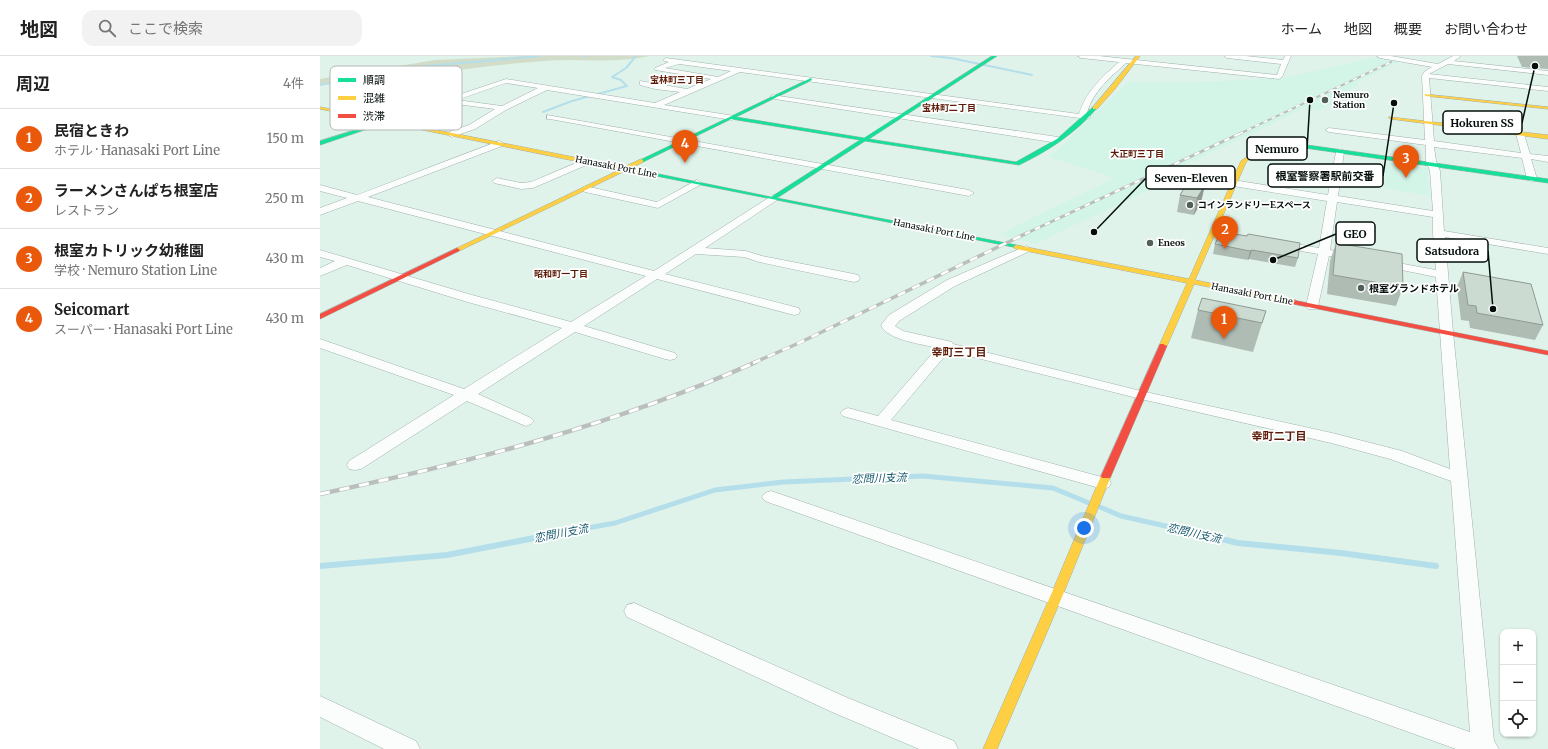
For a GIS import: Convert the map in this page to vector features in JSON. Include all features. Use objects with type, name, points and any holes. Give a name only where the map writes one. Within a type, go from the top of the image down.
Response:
[{"type":"street","points":[[355,465],[657,274],[901,117],[930,96],[995,56]]},
{"type":"street","points":[[1081,56],[1124,61],[1136,59],[1279,77],[1287,59],[1227,56]]},
{"type":"street","points":[[1380,56],[1548,73]]},
{"type":"street","points":[[462,96],[506,82],[547,87],[654,106],[1017,164],[1058,140],[1087,117],[1136,59]]},
{"type":"street","points":[[666,60],[1087,117]]},
{"type":"street","points":[[1087,117],[1083,114],[1084,106],[1104,80],[1124,61]]},
{"type":"street","points":[[677,62],[657,69],[718,78]]},
{"type":"street","points":[[771,497],[1484,748],[1426,95],[1426,73],[1447,62]]},
{"type":"street","points":[[654,106],[740,70]]},
{"type":"street","points":[[1425,76],[1548,89]]},
{"type":"street","points":[[320,317],[775,98],[811,79]]},
{"type":"street","points":[[643,83],[655,87],[685,92]]},
{"type":"street","points":[[452,134],[472,127],[503,108],[547,87]]},
{"type":"street","points":[[1426,95],[1548,108]]},
{"type":"street","points":[[775,98],[1058,140]]},
{"type":"street","points":[[462,103],[503,108]]},
{"type":"street","name":"Hanasaki Port Line","points":[[320,108],[330,110]]},
{"type":"street","points":[[1394,116],[1548,132]]},
{"type":"street","points":[[550,117],[969,193]]},
{"type":"street","points":[[1428,120],[1548,138]]},
{"type":"street","points":[[320,143],[363,130]]},
{"type":"street","name":"Hanasaki Port Line","points":[[431,130],[1548,353]]},
{"type":"street","points":[[1329,130],[1548,159]]},
{"type":"street","points":[[1520,134],[1532,179]]},
{"type":"street","points":[[320,212],[499,144]]},
{"type":"street","points":[[990,749],[1056,597],[1102,484],[1233,183],[1244,161],[1248,157],[1273,145],[1283,144],[1548,181]]},
{"type":"street","points":[[1312,306],[1324,252],[1340,152]]},
{"type":"street","points":[[497,181],[521,186],[533,185],[588,161]]},
{"type":"street","points":[[585,189],[658,205],[697,183]]},
{"type":"street","points":[[1233,183],[1437,215]]},
{"type":"street","points":[[320,188],[657,274],[794,311]]},
{"type":"street","points":[[1212,232],[1227,235]]},
{"type":"street","points":[[1438,234],[1548,251]]},
{"type":"street","points":[[1272,242],[1442,274]]},
{"type":"street","points":[[1026,249],[951,283],[899,315],[888,324],[889,328],[898,334],[947,345],[1141,395],[1332,438],[1396,455],[1459,478]]},
{"type":"street","points":[[693,250],[746,254],[759,259],[854,278]]},
{"type":"street","points":[[320,253],[468,298],[574,327],[670,356]]},
{"type":"street","points":[[320,272],[346,261]]},
{"type":"street","points":[[320,343],[467,395],[526,420]]},
{"type":"street","points":[[881,422],[947,345]]},
{"type":"street","points":[[848,413],[1102,484]]},
{"type":"street","points":[[634,612],[840,705],[946,749]]},
{"type":"street","points":[[320,706],[408,749]]},
{"type":"shaded area","points":[[525,56],[650,56],[624,60],[557,60],[462,69],[462,66],[399,66],[435,60]]},
{"type":"shaded area","points":[[1377,57],[1401,61],[1358,81],[1359,85],[1345,92],[1350,94],[1318,111],[1305,108],[1153,181],[1155,187],[1035,244],[999,234],[1115,178],[1050,157],[1128,82],[1195,82],[1284,78]]},
{"type":"shaded area","points":[[330,77],[330,83],[320,84],[320,79]]},
{"type":"shaded area","points":[[1386,162],[1427,168],[1430,196],[1384,188]]},
{"type":"building","points":[[1188,182],[1205,185],[1197,198],[1180,195]]},
{"type":"building","points":[[1221,232],[1247,236],[1248,234],[1300,243],[1298,258],[1215,244]]},
{"type":"building","points":[[1336,243],[1402,254],[1403,287],[1333,275]]},
{"type":"building","points":[[1463,272],[1531,284],[1543,325],[1477,313],[1476,306],[1468,305]]},
{"type":"building","points":[[1202,298],[1266,311],[1262,323],[1198,310]]},
{"type":"waterway","points":[[426,66],[540,56]]},
{"type":"waterway","points":[[543,112],[572,101],[627,86],[621,80],[612,77],[626,68],[636,56]]},
{"type":"waterway","points":[[931,56],[951,58],[1032,75]]},
{"type":"waterway","points":[[320,85],[330,83]]},
{"type":"waterway","name":"恋問川支流","points":[[571,531],[615,523],[715,490],[783,482],[923,476],[1053,488],[1089,503]]},
{"type":"waterway","name":"恋問川支流","points":[[1100,507],[1121,516],[1188,531]]},
{"type":"waterway","name":"恋問川支流","points":[[320,566],[447,555],[576,530]]},
{"type":"waterway","name":"恋問川支流","points":[[1184,530],[1238,543],[1341,553],[1436,566]]},
{"type":"railway","points":[[1239,134],[1391,62]]},
{"type":"railway","points":[[1025,234],[1241,133]]},
{"type":"railway","points":[[753,363],[799,343],[1027,233]]},
{"type":"railway","points":[[320,494],[431,469],[541,440],[650,404],[756,362]]},
{"type":"traffic: fast","points":[[773,198],[995,56]]},
{"type":"traffic: fast","points":[[641,161],[811,79]]},
{"type":"traffic: fast","points":[[732,118],[1017,164],[1039,153],[1059,140],[1095,108]]},
{"type":"traffic: fast","points":[[320,143],[361,130]]},
{"type":"traffic: fast","points":[[1293,145],[1548,181]]},
{"type":"traffic: fast","points":[[639,172],[1016,247]]},
{"type":"traffic: slow","points":[[1095,108],[1138,56]]},
{"type":"traffic: slow","points":[[1426,95],[1548,108]]},
{"type":"traffic: slow","points":[[320,108],[330,110]]},
{"type":"traffic: slow","points":[[1391,118],[1548,137]]},
{"type":"traffic: slow","points":[[430,130],[639,172]]},
{"type":"traffic: slow","points":[[1163,346],[1244,161],[1255,153],[1273,146],[1293,145]]},
{"type":"traffic: slow","points":[[457,250],[641,161]]},
{"type":"traffic: slow","points":[[1016,247],[1293,302]]},
{"type":"traffic: slow","points":[[990,749],[1056,597],[1106,476]]},
{"type":"traffic: jam","points":[[320,317],[457,250]]},
{"type":"traffic: jam","points":[[1293,302],[1548,353]]},
{"type":"traffic: jam","points":[[1106,476],[1163,346]]},
{"type":"place","name":"Hokuren SS","points":[[1535,66]]},
{"type":"place","name":"Nemuro","points":[[1310,100]]},
{"type":"place","name":"Nemuro Station","points":[[1325,100]]},
{"type":"place","name":"根室警察署駅前交番","points":[[1394,103]]},
{"type":"place","name":"Seicomart","points":[[685,163]]},
{"type":"place","name":"根室カトリック幼稚園","points":[[1406,178]]},
{"type":"place","name":"コインランドリーEスペース","points":[[1190,205]]},
{"type":"place","name":"Seven-Eleven","points":[[1094,232]]},
{"type":"place","name":"Eneos","points":[[1150,243]]},
{"type":"place","name":"ラーメンさんぱち根室店","points":[[1225,249]]},
{"type":"place","name":"GEO","points":[[1273,260]]},
{"type":"place","name":"根室グランドホテル","points":[[1361,288]]},
{"type":"place","name":"Satsudora","points":[[1493,309]]},
{"type":"place","name":"民宿ときわ","points":[[1224,339]]},
{"type":"district","name":"宝林町三丁目","points":[[677,80]]},
{"type":"district","name":"宝林町二丁目","points":[[949,108]]},
{"type":"district","name":"大正町三丁目","points":[[1137,154]]},
{"type":"district","name":"昭和町一丁目","points":[[561,274]]},
{"type":"district","name":"幸町三丁目","points":[[959,352]]},
{"type":"district","name":"幸町二丁目","points":[[1279,436]]}]
